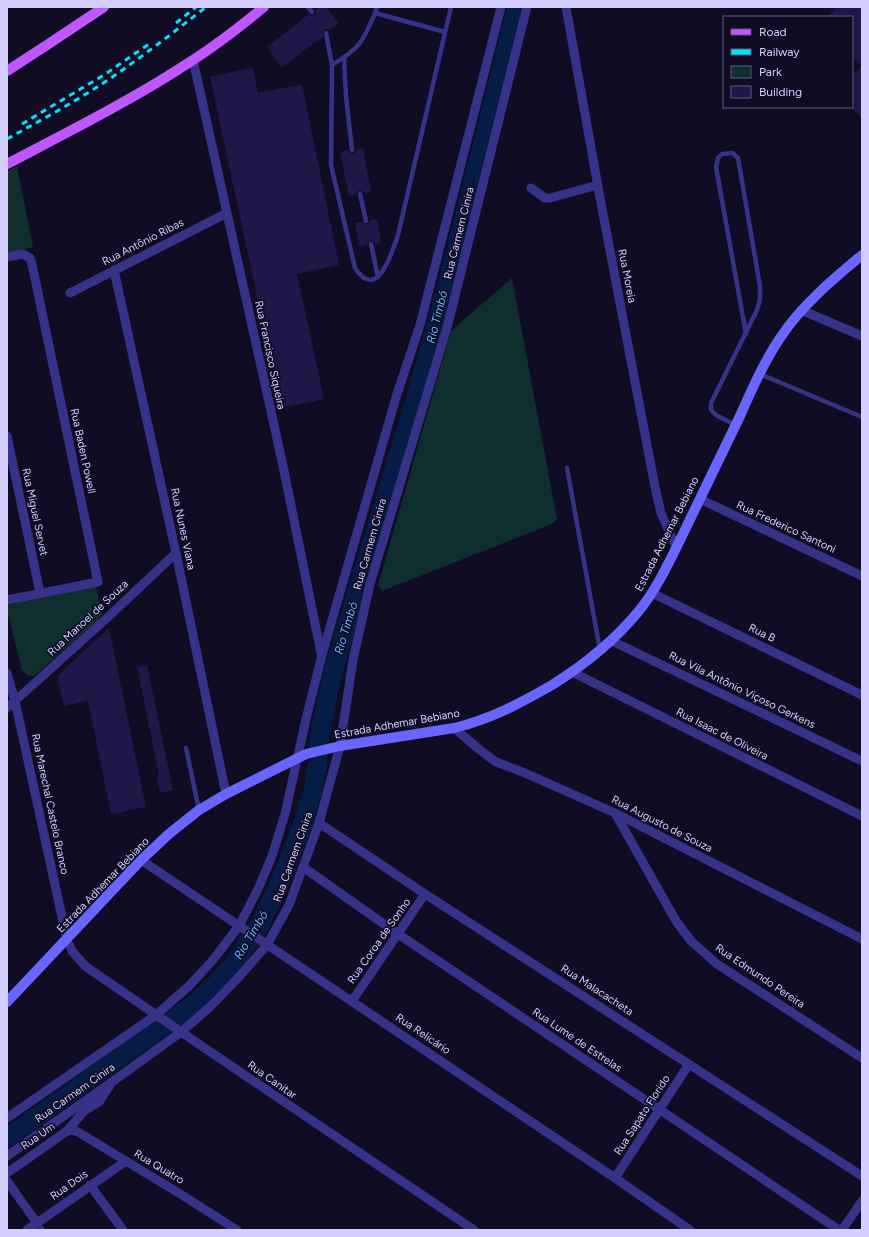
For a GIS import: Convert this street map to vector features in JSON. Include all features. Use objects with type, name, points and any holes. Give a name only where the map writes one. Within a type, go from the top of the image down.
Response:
[{"type":"main road","points":[[7,71],[104,7]]},
{"type":"main road","points":[[7,164],[133,96],[193,60],[234,31],[264,7]]},
{"type":"main road","name":"Estrada Adhemar Bebiano","points":[[7,1002],[141,860],[170,833],[199,810],[226,794],[302,756],[335,747],[454,728],[501,713],[522,703],[572,672],[612,640],[639,611],[652,593],[700,499],[760,374],[780,338],[801,310],[862,254]]},
{"type":"street","name":"Rua Carmem Cinira","points":[[7,1118],[158,1017],[189,986],[242,928],[272,856],[286,814],[302,756],[322,654],[397,394],[416,338],[501,7]]},
{"type":"street","name":"Rua Carmem Cinira","points":[[7,1156],[112,1082],[221,995],[264,943],[289,905],[319,823],[367,599],[451,313],[527,7]]},
{"type":"street","name":"Rua Moreia","points":[[566,7],[656,492],[662,513],[676,547]]},
{"type":"street","name":"Rua Francisco Siqueira","points":[[193,60],[280,454],[322,654]]},
{"type":"street","points":[[531,188],[545,198],[550,198],[598,185]]},
{"type":"street","name":"Rua Antônio Ribas","points":[[70,293],[227,213]]},
{"type":"street","name":"Rua Baden Powell","points":[[7,256],[23,254],[30,258],[32,264],[98,582],[7,600]]},
{"type":"street","name":"Rua Nunes Viana","points":[[114,270],[176,553],[226,794]]},
{"type":"street","points":[[801,310],[862,336]]},
{"type":"street","name":"Rua Miguel Servet","points":[[7,436],[40,593]]},
{"type":"street","name":"Rua Frederico Santoni","points":[[700,499],[862,576]]},
{"type":"street","name":"Rua Manoel de Souza","points":[[7,708],[107,618],[176,553]]},
{"type":"street","name":"Rua B","points":[[652,593],[862,695]]},
{"type":"street","name":"Rua Vila Antônio Viçoso Gerkens","points":[[612,640],[862,760]]},
{"type":"street","name":"Rua Isaac de Oliveira","points":[[572,672],[862,816]]},
{"type":"street","name":"Rua Marechal Castelo Branco","points":[[7,673],[15,701],[67,940]]},
{"type":"street","name":"Rua Augusto de Souza","points":[[454,728],[496,762],[525,773],[615,813],[862,939]]},
{"type":"street","name":"Rua Edmundo Pereira","points":[[615,813],[676,922],[691,941],[718,964],[862,1058]]},
{"type":"street","name":"Rua Malacacheta","points":[[319,823],[426,894],[862,1176]]},
{"type":"street","name":"Rua Relicário","points":[[141,860],[615,1178],[690,1230]]},
{"type":"street","name":"Rua Lume de Estrelas","points":[[303,867],[398,934],[659,1110],[841,1230]]},
{"type":"street","name":"Rua Coroa de Sonho","points":[[352,1001],[426,894]]},
{"type":"street","name":"Rua Canitar","points":[[67,940],[74,955],[85,966],[303,1116],[474,1230]]},
{"type":"street","name":"Rua Sapato Florido","points":[[615,1178],[689,1064]]},
{"type":"street","name":"Rua Um","points":[[7,1173],[66,1131],[84,1111],[99,1102],[112,1082]]},
{"type":"street","name":"Rua Quatro","points":[[66,1131],[72,1130],[78,1132],[182,1194],[237,1230]]},
{"type":"street","name":"Rua Dois","points":[[27,1230],[126,1161]]},
{"type":"street","points":[[7,1181],[37,1222]]},
{"type":"street","points":[[90,1185],[123,1230]]},
{"type":"street","points":[[841,1230],[862,1200]]},
{"type":"lane","points":[[308,7],[312,12]]},
{"type":"lane","points":[[332,65],[357,48],[366,33],[377,7]]},
{"type":"lane","points":[[326,33],[332,65],[331,165],[355,268],[360,276],[366,280],[372,280],[378,277],[390,259],[398,235],[451,7]]},
{"type":"lane","points":[[375,13],[445,32]]},
{"type":"lane","points":[[344,58],[346,96],[352,150]]},
{"type":"lane","points":[[735,425],[716,415],[710,407],[714,396],[746,334],[758,310],[760,286],[738,158],[734,153],[722,154],[718,158],[716,167],[746,334]]},
{"type":"lane","points":[[360,194],[366,221]]},
{"type":"lane","points":[[371,244],[378,277]]},
{"type":"lane","points":[[760,374],[862,417]]},
{"type":"lane","points":[[567,468],[600,650]]},
{"type":"lane","points":[[186,748],[199,810]]},
{"type":"lane","points":[[37,1222],[43,1230]]},
{"type":"green space","points":[[17,166],[33,247],[7,253],[7,171]]},
{"type":"green space","points":[[512,278],[557,519],[552,524],[382,591],[378,585],[451,331]]},
{"type":"green space","points":[[96,586],[102,613],[98,620],[34,676],[29,676],[22,670],[7,611],[8,605]]},
{"type":"building","points":[[319,7],[326,7],[339,23],[329,31],[327,29],[324,30],[322,32],[323,36],[281,68],[267,47],[309,14],[311,16],[314,15],[316,13],[315,10]]},
{"type":"building","points":[[837,7],[862,7],[862,65],[853,57],[853,16],[828,16]]},
{"type":"building","points":[[862,65],[862,118],[852,109],[853,75]]},
{"type":"building","points":[[253,67],[258,93],[302,84],[339,265],[297,274],[324,399],[281,408],[210,77]]},
{"type":"building","points":[[363,148],[371,192],[364,193],[360,190],[356,195],[349,196],[340,152],[348,150],[353,154],[356,149]]},
{"type":"building","points":[[377,219],[381,243],[375,244],[371,240],[367,245],[359,246],[355,223],[362,222],[366,225],[370,220]]},
{"type":"building","points":[[109,628],[146,807],[111,814],[88,701],[64,706],[57,676]]},
{"type":"building","points":[[147,665],[173,790],[160,793],[156,775],[159,775],[137,667]]},
{"type":"waterway","name":"Rio Timbó","points":[[7,1138],[193,1005],[216,984],[233,965],[260,924],[276,891],[303,824],[313,790],[317,769],[320,733],[333,671],[419,387],[447,286],[517,7]]},
{"type":"railway","points":[[176,23],[196,7]]},
{"type":"railway","points":[[7,139],[108,80],[206,7]]},
{"type":"railway","points":[[22,124],[104,75],[149,44]]}]
